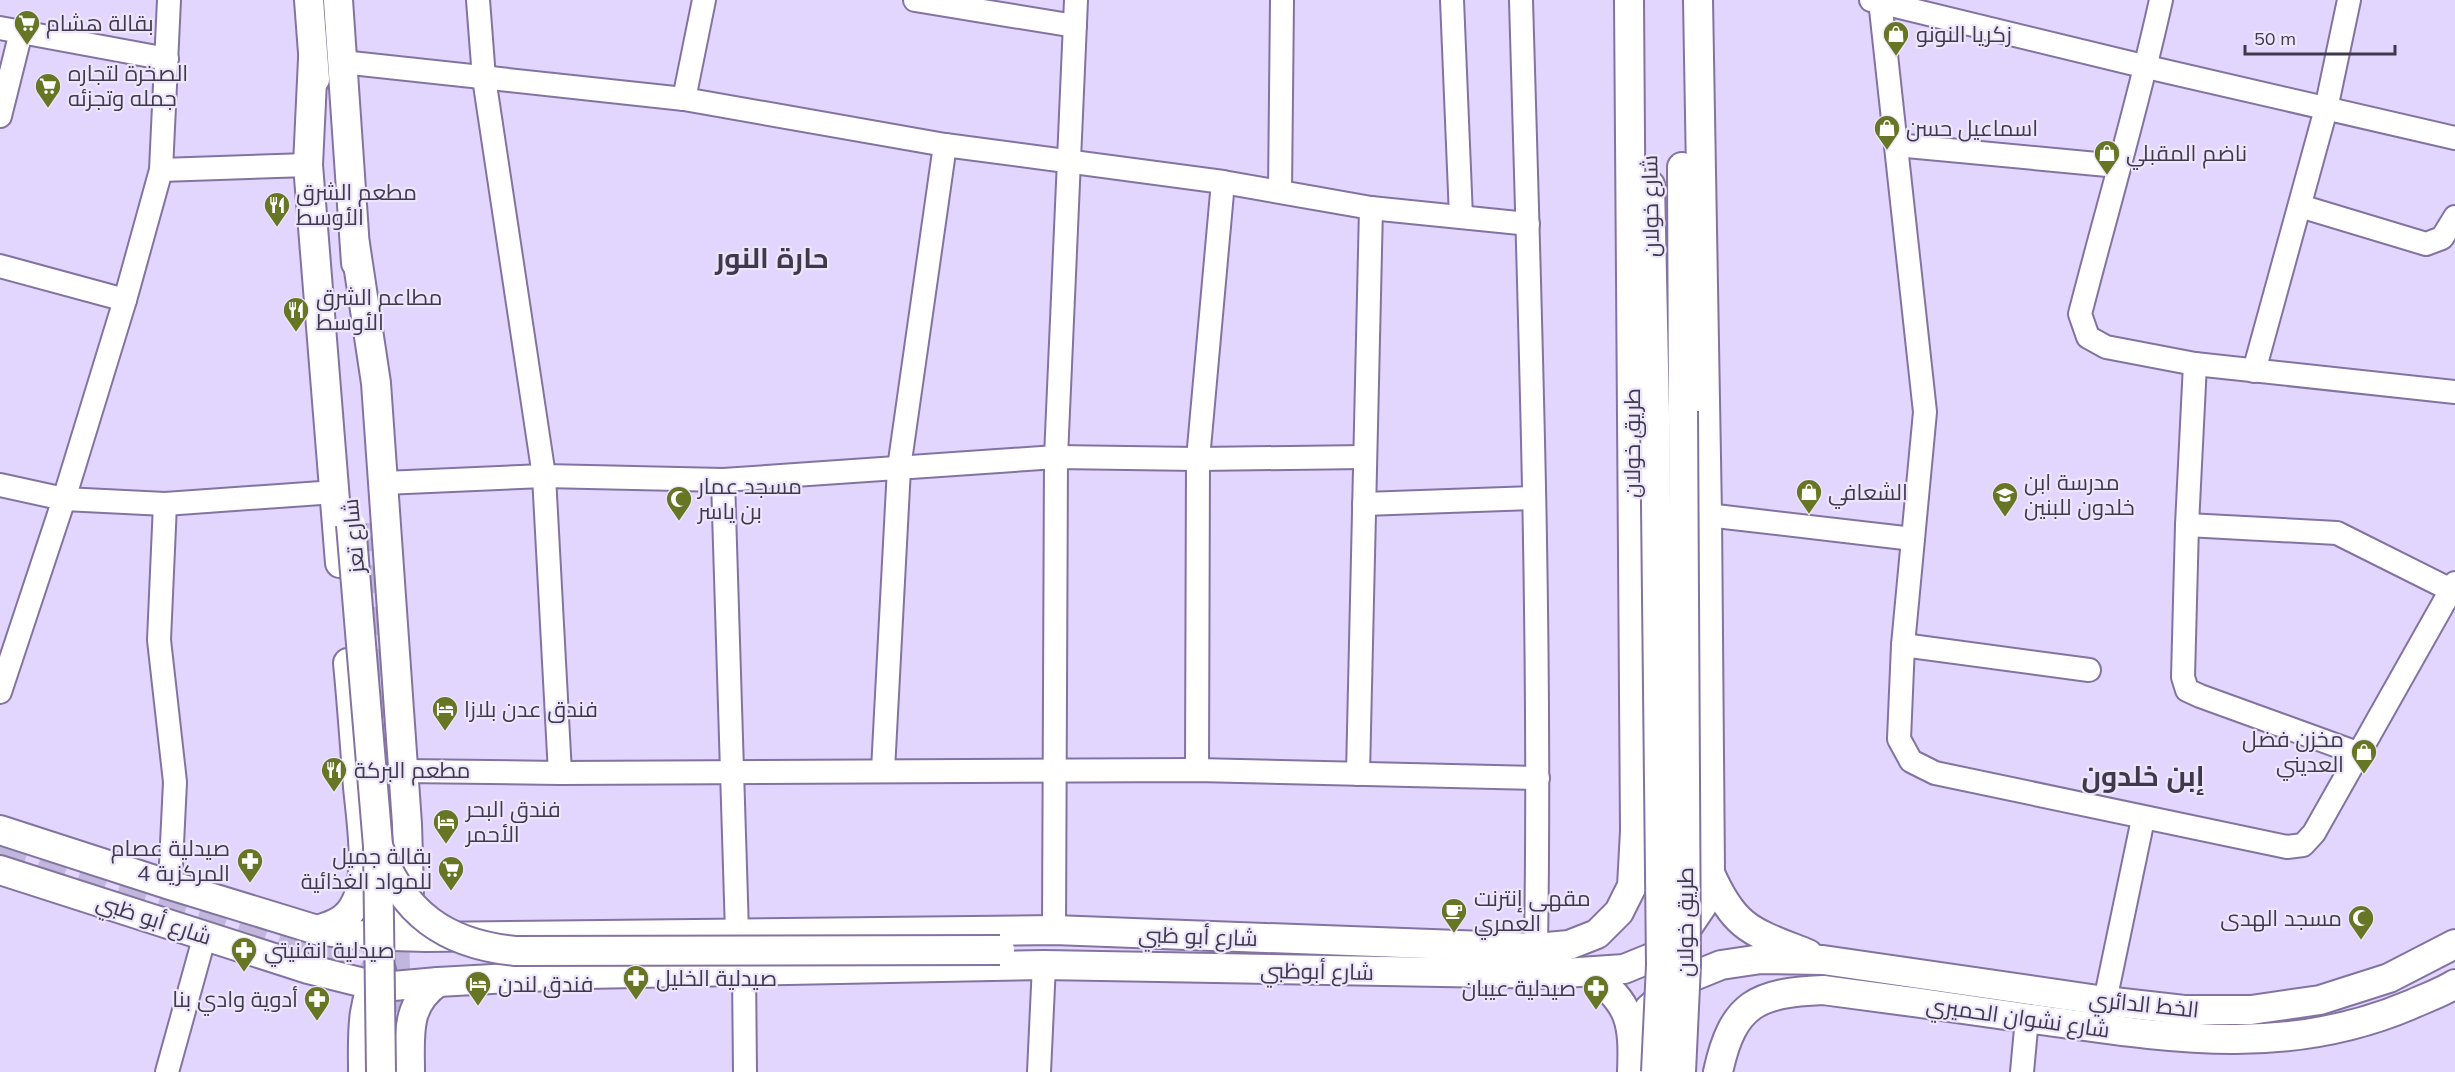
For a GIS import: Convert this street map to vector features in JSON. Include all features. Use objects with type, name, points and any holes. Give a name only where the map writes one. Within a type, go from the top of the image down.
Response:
[{"type":"main road","name":"شارع تعز","points":[[309,0],[313,59],[326,157],[361,524]]},
{"type":"main road","name":"شارع تعز","points":[[338,0],[355,244],[370,836],[381,1072]]},
{"type":"main road","name":"طريق خولان","points":[[1629,0],[1635,831],[1632,886]]},
{"type":"main road","name":"شارع خولان","points":[[1646,0],[1669,412]]},
{"type":"main road","name":"شارع خولان","points":[[1669,412],[1681,0]]},
{"type":"main road","name":"طريق خولان","points":[[1698,0],[1707,515],[1710,873]]},
{"type":"main road","points":[[313,59],[308,165],[335,492],[370,836],[394,882],[418,912],[438,928],[464,942],[515,951],[1000,950],[1044,965]]},
{"type":"main road","points":[[336,977],[372,962],[382,955],[397,937],[408,907],[409,875],[404,771],[376,383],[355,244]]},
{"type":"main road","name":"طريق خولان","points":[[1656,1072],[1661,953],[1669,412]]},
{"type":"main road","name":"طريق خولان","points":[[1669,412],[1686,965],[1681,1072]]},
{"type":"main road","points":[[370,836],[363,833],[373,845],[388,847],[401,840],[407,824]]},
{"type":"main road","name":"شارع أبو ظبي","points":[[0,830],[317,930],[397,937],[1054,930],[1499,961],[1536,948],[1569,945],[1597,934],[1619,912],[1632,886]]},
{"type":"main road","points":[[1635,831],[1710,834]]},
{"type":"main road","points":[[317,930],[334,925],[346,917],[357,901],[363,860],[370,836]]},
{"type":"main road","name":"شارع أبو ظبي","points":[[0,870],[308,969],[372,985],[393,986],[585,974],[744,970]]},
{"type":"main road","points":[[1710,873],[1722,900],[1736,919],[1759,935],[1823,960]]},
{"type":"main road","name":"شارع أبوظبي","points":[[744,970],[1499,961],[1590,973],[1624,969],[1656,956],[1683,934],[1702,906],[1710,873]]},
{"type":"main road","points":[[409,875],[418,896],[434,913],[477,936]]},
{"type":"main road","points":[[232,944],[244,939],[251,928],[248,916],[240,907]]},
{"type":"main road","points":[[581,935],[569,940],[564,960],[572,970],[585,974]]},
{"type":"main road","points":[[363,1072],[365,1006],[372,985],[393,956],[426,937]]},
{"type":"main road","name":"الخط الدائري","points":[[1823,960],[2105,1001],[2184,1010],[2251,1010],[2320,1000],[2389,978],[2455,944]]},
{"type":"main road","points":[[1633,1042],[1649,1010],[1679,982],[1721,965],[1761,959],[1823,960]]},
{"type":"main road","points":[[308,969],[339,992],[364,1022]]},
{"type":"main road","points":[[1590,973],[1611,988],[1626,1010],[1633,1042],[1632,1072]]},
{"type":"main road","points":[[410,1072],[413,1011],[420,999],[438,982]]},
{"type":"main road","name":"شارع نشوان الحميري","points":[[1718,1072],[1730,1034],[1743,1012],[1764,998],[1792,991],[1823,990],[2130,1032],[2251,1040],[2317,1034],[2382,1017],[2455,984]]},
{"type":"street","points":[[0,692],[64,499],[125,300],[161,170],[169,0]]},
{"type":"street","points":[[478,0],[484,78],[543,476],[560,773]]},
{"type":"street","points":[[684,99],[704,0]]},
{"type":"street","points":[[915,0],[1075,26]]},
{"type":"street","points":[[1054,930],[1056,457],[1077,0]]},
{"type":"street","points":[[1280,191],[1282,0]]},
{"type":"street","points":[[1452,0],[1461,217]]},
{"type":"street","points":[[1521,0],[1528,224],[1538,778],[1536,948]]},
{"type":"street","points":[[2161,0],[2147,67],[2118,166],[2080,314],[2088,337],[2106,347],[2195,364],[2455,392]]},
{"type":"street","points":[[2254,371],[2326,109],[2349,0]]},
{"type":"street","points":[[2187,525],[2337,533],[2454,588],[2314,834],[2303,845],[2287,847],[2144,819],[1935,773],[1911,761],[1899,739],[1903,645],[1925,412],[1896,145],[1877,1],[1954,10],[2147,67],[2455,138]]},
{"type":"street","points":[[0,116],[11,30],[167,59]]},
{"type":"street","points":[[342,62],[684,99],[945,145],[1223,182],[1371,207],[1528,224]]},
{"type":"street","points":[[883,770],[899,468],[945,145]]},
{"type":"street","points":[[1896,145],[2118,166]]},
{"type":"street","points":[[161,170],[308,165]]},
{"type":"street","points":[[1197,770],[1198,459],[1223,182]]},
{"type":"street","points":[[2300,206],[2426,244],[2442,238],[2455,217]]},
{"type":"street","points":[[1358,774],[1371,207]]},
{"type":"street","points":[[0,266],[125,300]]},
{"type":"street","points":[[2195,364],[2187,525],[2183,677],[2187,690],[2360,754]]},
{"type":"street","points":[[384,483],[543,476],[723,480],[1056,457],[1198,459],[1365,457]]},
{"type":"street","points":[[723,480],[737,932]]},
{"type":"street","points":[[0,485],[64,499],[165,504],[335,492]]},
{"type":"street","points":[[1364,504],[1533,498]]},
{"type":"street","points":[[165,504],[159,640],[175,782],[170,885]]},
{"type":"street","points":[[1707,515],[1913,539]]},
{"type":"street","points":[[1903,645],[2089,670]]},
{"type":"street","points":[[404,771],[560,773],[1197,770],[1538,778]]},
{"type":"street","points":[[2105,1001],[2144,819]]},
{"type":"street","points":[[167,1072],[205,936]]},
{"type":"street","points":[[1039,1072],[1044,965]]},
{"type":"street","points":[[744,970],[745,1072]]},
{"type":"street","points":[[2022,1072],[2027,1018]]},
{"type":"tunnel","points":[[371,523],[393,843],[398,1055]]},
{"type":"tunnel","points":[[0,847],[343,964],[366,978]]},
{"type":"place","name":"بقالة هشام","points":[[27,46]]},
{"type":"place","name":"زكريا النونو","points":[[1896,57]]},
{"type":"place","name":"الصخرة لتجاره جمله وتجزئه","points":[[48,109]]},
{"type":"place","name":"اسماعيل حسن","points":[[1887,151]]},
{"type":"place","name":"ناضم المقبلي","points":[[2107,176]]},
{"type":"place","name":"مطعم الشرق الأوسط","points":[[277,228]]},
{"type":"place","name":"مطاعم الشرق الأوسط","points":[[296,333]]},
{"type":"place","name":"الشعافي","points":[[1809,515]]},
{"type":"place","name":"مدرسة ابن خلدون للبنين","points":[[2005,518]]},
{"type":"place","name":"مسجد عمار بن ياسر","points":[[679,522]]},
{"type":"place","name":"فندق عدن بلازا","points":[[445,732]]},
{"type":"place","name":"مخزن فضل العديني","points":[[2364,775]]},
{"type":"place","name":"مطعم البركة","points":[[334,793]]},
{"type":"place","name":"فندق البحر الأحمر","points":[[446,845]]},
{"type":"place","name":"صيدلية عصام المركزية 4","points":[[250,884]]},
{"type":"place","name":"بقالة جميل للمواد الغذائية","points":[[451,892]]},
{"type":"place","name":"مقهى إنترنت العمري","points":[[1454,934]]},
{"type":"place","name":"مسجد الهدى","points":[[2361,941]]},
{"type":"place","name":"صيدلية انفنيتي","points":[[244,973]]},
{"type":"place","name":"صيدلية الخليل","points":[[636,1001]]},
{"type":"place","name":"فندق لندن","points":[[478,1007]]},
{"type":"place","name":"صيدلية عيبان","points":[[1596,1011]]},
{"type":"place","name":"أدوية وادي بنا","points":[[317,1022]]},
{"type":"district","name":"حارة النور","points":[[772,257]]},
{"type":"district","name":"إبن خلدون","points":[[2143,775]]}]
